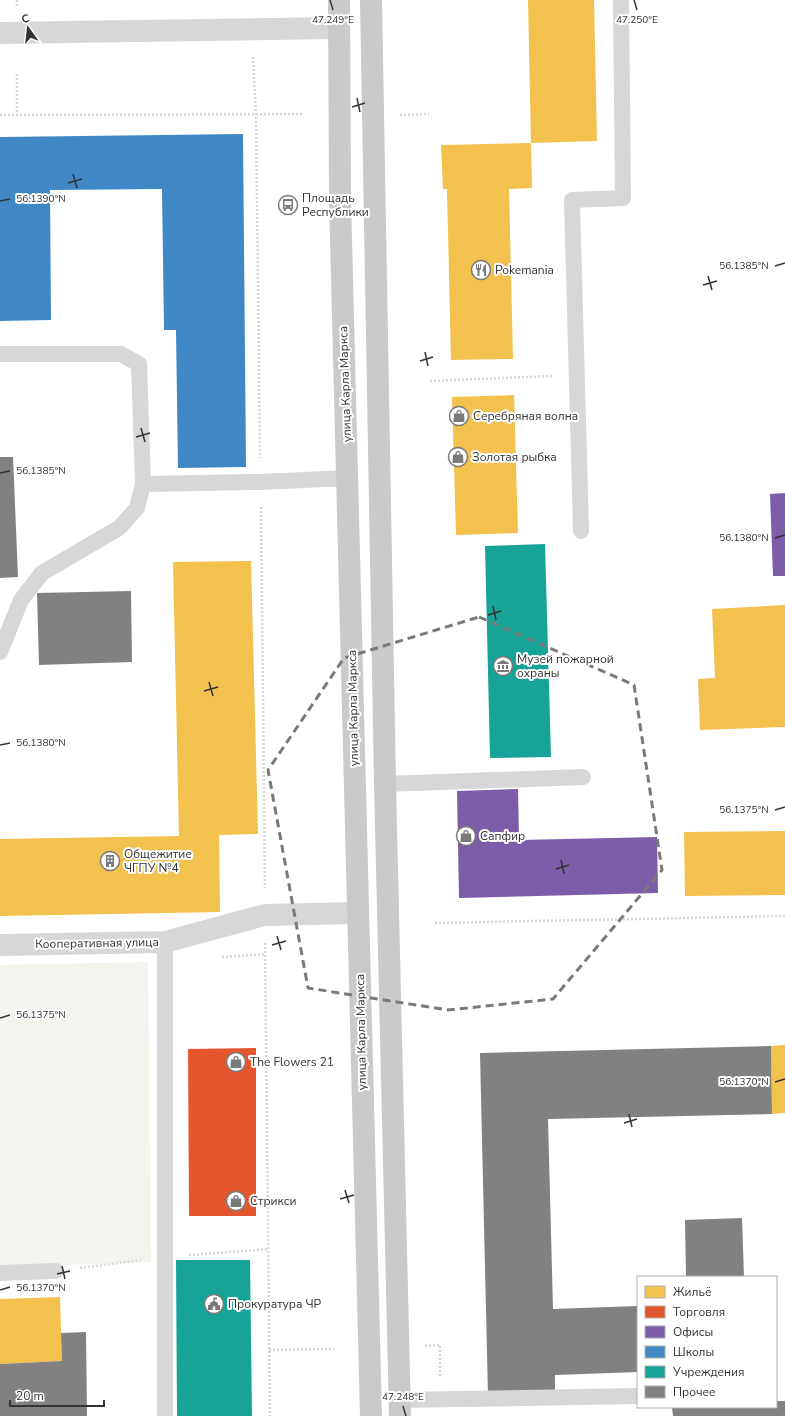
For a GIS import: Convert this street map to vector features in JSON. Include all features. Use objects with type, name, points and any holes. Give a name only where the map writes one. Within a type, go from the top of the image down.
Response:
[{"type":"main road","name":"улица Карла Маркса","points":[[339,0],[340,200],[371,1408]]},
{"type":"main road","points":[[371,0],[385,784],[400,1408],[371,1408]]},
{"type":"main road","points":[[358,913],[388,912]]},
{"type":"street","points":[[0,33],[339,28]]},
{"type":"street","name":"Кооперативная улица","points":[[0,945],[164,942],[265,915],[358,913]]},
{"type":"lane","points":[[582,531],[572,200],[623,198],[621,0]]},
{"type":"lane","points":[[0,354],[121,354],[139,364],[143,484],[137,508],[119,528],[42,573],[21,600],[0,652]]},
{"type":"lane","points":[[143,484],[261,482],[348,478]]},
{"type":"lane","points":[[385,784],[583,778]]},
{"type":"lane","points":[[164,942],[165,1416]]},
{"type":"lane","points":[[0,1273],[56,1271]]},
{"type":"lane","points":[[400,1408],[637,1396]]},
{"type":"path","points":[[16,74],[17,115]]},
{"type":"path","points":[[0,115],[304,114]]},
{"type":"path","points":[[395,115],[429,114]]},
{"type":"path","points":[[430,381],[577,375]]},
{"type":"path","points":[[265,876],[270,1416]]},
{"type":"path","points":[[435,923],[785,916]]},
{"type":"path","points":[[417,1347],[440,1345]]},
{"type":"path","points":[[269,1350],[334,1349]]},
{"type":"highlighted area","points":[[479,617],[634,685],[662,870],[553,999],[448,1010],[308,988],[268,770],[344,658]]},
{"type":"shaded area","points":[[148,962],[151,1262],[0,1267],[0,965]]},
{"type":"building: Жильё","points":[[528,0],[594,0],[597,141],[531,143]]},
{"type":"building: Жильё","points":[[531,143],[532,188],[509,189],[513,359],[451,360],[447,189],[443,189],[441,145]]},
{"type":"building: Жильё","points":[[514,395],[518,533],[456,535],[452,397]]},
{"type":"building: Жильё","points":[[251,561],[258,834],[219,835],[220,912],[0,916],[0,839],[179,836],[173,562]]},
{"type":"building: Жильё","points":[[785,605],[785,727],[700,730],[698,679],[715,678],[712,609]]},
{"type":"building: Жильё","points":[[785,831],[785,895],[685,896],[684,832]]},
{"type":"building: Жильё","points":[[785,1045],[785,1113],[772,1114],[771,1046]]},
{"type":"building: Жильё","points":[[60,1297],[62,1361],[0,1364],[0,1299]]},
{"type":"building: Торговля","points":[[256,1048],[256,1216],[189,1216],[188,1049]]},
{"type":"building: Офисы","points":[[785,493],[785,576],[773,576],[770,494]]},
{"type":"building: Офисы","points":[[518,789],[519,840],[657,837],[658,893],[459,898],[457,791]]},
{"type":"building: Школы","points":[[243,134],[246,467],[178,468],[176,330],[164,330],[162,189],[50,190],[51,320],[0,321],[0,137]]},
{"type":"building: Учреждения","points":[[545,544],[551,757],[490,758],[485,546]]},
{"type":"building: Учреждения","name":"Прокуратура ЧР","points":[[176,1260],[250,1260],[252,1416],[177,1416]]},
{"type":"building: Прочее","points":[[0,457],[13,457],[18,577],[0,578]]},
{"type":"building: Прочее","points":[[131,591],[132,662],[39,665],[37,593]]},
{"type":"building: Прочее","points":[[771,1046],[772,1114],[548,1119],[553,1309],[637,1306],[637,1372],[555,1375],[555,1394],[488,1396],[480,1053]]},
{"type":"building: Прочее","points":[[742,1218],[744,1276],[686,1276],[685,1220]]},
{"type":"building: Прочее","points":[[86,1332],[87,1416],[0,1416],[0,1364],[62,1361],[61,1333]]},
{"type":"building: Прочее","points":[[777,1401],[785,1401],[785,1416],[673,1416],[672,1408],[777,1408]]},
{"type":"place","name":"Площадь Республики","points":[[288,205]]},
{"type":"place","name":"Pokemania","points":[[481,270]]},
{"type":"place","name":"Серебряная волна","points":[[459,416]]},
{"type":"place","name":"Золотая рыбка","points":[[458,457]]},
{"type":"place","name":"Музей пожарной охраны","points":[[503,666]]},
{"type":"place","name":"Сапфир","points":[[466,836]]},
{"type":"place","name":"Общежитие ЧГПУ №4","points":[[110,861]]},
{"type":"place","name":"The Flowers 21","points":[[236,1062]]},
{"type":"place","name":"Стрикси","points":[[236,1201]]},
{"type":"place","name":"Прокуратура ЧР","points":[[214,1304]]}]
